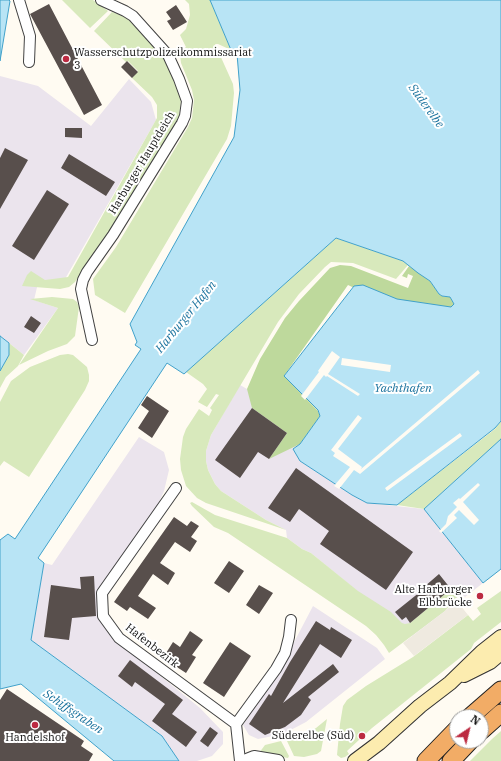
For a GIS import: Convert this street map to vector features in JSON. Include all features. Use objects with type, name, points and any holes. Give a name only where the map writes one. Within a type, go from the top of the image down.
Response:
[{"type":"highway","points":[[479,709],[501,690]]},
{"type":"highway","points":[[489,724],[501,714]]},
{"type":"highway","points":[[426,761],[449,737]]},
{"type":"highway","points":[[451,761],[462,749]]},
{"type":"main road","points":[[355,761],[379,743],[420,706],[450,683],[491,656],[501,637]]},
{"type":"main road","points":[[370,761],[379,743]]},
{"type":"street","points":[[19,0],[30,36],[29,62]]},
{"type":"street","name":"Harburger Hauptdeich","points":[[92,340],[81,288],[83,280],[113,235],[182,123],[185,116],[187,101],[168,55],[133,16],[100,0]]},
{"type":"street","name":"Hafenbezirk","points":[[176,488],[102,593],[104,616],[119,638],[236,724]]},
{"type":"street","points":[[240,761],[236,724],[276,669],[285,653],[291,620]]},
{"type":"street","points":[[244,761],[254,757],[278,761]]},
{"type":"shaded area","points":[[0,76],[38,86],[91,126],[129,79],[151,102],[156,120],[65,279],[38,283],[34,300],[58,308],[24,355],[0,336]]},
{"type":"shaded area","points":[[240,385],[247,389],[300,444],[300,461],[367,503],[424,509],[483,583],[465,597],[462,594],[457,597],[445,611],[412,636],[311,553],[302,549],[287,538],[286,530],[266,520],[221,491],[215,484],[208,470],[206,451],[211,435]]},
{"type":"shaded area","points":[[139,437],[164,452],[169,470],[164,491],[155,511],[101,587],[100,619],[120,643],[200,708],[223,732],[223,744],[212,756],[197,761],[179,761],[162,736],[31,640],[44,563],[52,565]]},
{"type":"shaded area","points":[[456,600],[468,615],[414,656],[403,643],[445,611]]},
{"type":"shaded area","points":[[313,606],[377,648],[385,659],[306,722],[283,734],[258,739],[249,735],[243,725],[279,671]]},
{"type":"green space","points":[[62,0],[93,0],[108,11],[90,28]]},
{"type":"green space","points":[[185,0],[210,0],[231,50],[215,44],[233,84],[234,93],[231,126],[227,139],[125,313],[95,295],[93,279],[116,247],[192,118],[194,100],[192,90],[181,63],[180,54],[186,47],[180,35],[186,29],[190,15],[189,4]]},
{"type":"green space","points":[[112,12],[126,17],[165,59],[181,99],[179,117],[111,230],[75,282],[69,287],[60,289],[22,286],[27,275],[31,271],[45,280],[68,277],[157,118],[157,105],[152,97],[132,78],[138,71],[128,61],[126,62],[94,31]]},
{"type":"green space","points":[[336,238],[403,261],[408,265],[396,279],[353,263],[331,262],[325,267],[299,294],[278,322],[211,435],[206,451],[208,470],[215,484],[221,491],[266,520],[286,530],[206,503],[197,498],[186,486],[181,470],[180,459],[183,437],[186,429],[199,409],[209,416],[212,410],[210,408],[219,395],[216,394],[207,407],[198,402],[207,389],[203,384],[186,372]]},
{"type":"green space","points":[[340,265],[351,266],[408,288],[413,276],[408,274],[407,278],[402,276],[409,266],[430,281],[439,294],[450,297],[454,304],[451,307],[388,304],[348,285],[284,376],[318,411],[320,416],[300,444],[269,459],[287,433],[252,408],[247,389],[260,359],[285,318],[330,268]]},
{"type":"green space","points":[[52,297],[73,299],[77,302],[79,307],[75,336],[67,344],[48,351],[19,365],[58,308],[30,299]]},
{"type":"green space","points":[[9,343],[24,355],[18,366],[6,377],[0,388],[0,371],[9,355]]},
{"type":"green space","points":[[60,355],[73,355],[87,367],[89,381],[85,390],[29,477],[4,461],[0,466],[0,402],[11,381],[30,367]]},
{"type":"green space","points":[[501,421],[501,439],[424,509],[397,505],[495,429]]},
{"type":"green space","points":[[192,502],[215,515],[287,538],[302,549],[311,553],[358,591],[391,612],[402,623],[410,623],[451,589],[457,597],[445,611],[389,653],[376,635],[366,626],[228,533],[214,527],[192,506],[190,503]]},
{"type":"green space","points":[[501,591],[501,622],[474,643],[471,649],[372,728],[347,751],[349,754],[341,758],[337,755],[343,706],[347,700],[366,686],[413,657],[468,615],[473,621],[481,614],[477,608]]},
{"type":"green space","points":[[327,719],[321,751],[317,754],[304,757],[294,756],[287,741],[316,728]]},
{"type":"green space","points":[[501,731],[501,761],[470,761],[482,749],[489,749],[489,742]]},
{"type":"green space","points":[[281,741],[289,756],[288,758],[259,753],[265,745]]},
{"type":"water","points":[[0,0],[10,1],[0,61]]},
{"type":"water","points":[[210,0],[501,0],[501,421],[495,428],[397,505],[367,503],[300,461],[293,449],[300,444],[320,416],[318,410],[284,376],[354,286],[363,285],[397,299],[451,307],[454,304],[450,297],[439,294],[430,281],[403,261],[336,238],[184,374],[167,363],[38,558],[44,563],[31,640],[162,736],[179,761],[114,761],[21,684],[0,689],[0,540],[8,534],[15,539],[141,349],[135,345],[137,342],[130,324],[234,137],[240,90],[237,54],[231,50]]},
{"type":"water","points":[[0,336],[9,343],[9,355],[0,371]]},
{"type":"water","points":[[501,439],[501,569],[483,583],[424,509]]},
{"type":"pier","points":[[332,351],[340,357],[328,374],[360,394],[358,396],[324,375],[305,400],[301,396],[319,372],[318,371]]},
{"type":"pier","points":[[342,358],[391,365],[390,372],[341,365]]},
{"type":"pier","points":[[478,370],[480,373],[360,474],[354,470],[339,489],[334,486],[350,467],[333,456],[335,453],[331,450],[358,415],[362,418],[338,449],[362,467],[361,469]]},
{"type":"pier","points":[[460,433],[462,436],[387,491],[385,488]]},
{"type":"pier","points":[[478,483],[480,485],[463,502],[479,520],[474,525],[459,510],[454,515],[457,518],[441,533],[439,531],[446,524],[448,516],[457,507],[453,503],[459,498],[460,499]]},
{"type":"building","name":"Wasserschutzpolizeikommissariat 3","points":[[49,4],[102,105],[84,115],[30,14]]},
{"type":"building","points":[[176,5],[187,22],[173,30],[167,21],[171,19],[166,12]]},
{"type":"building","points":[[127,61],[138,72],[132,78],[121,67]]},
{"type":"building","points":[[65,128],[82,128],[82,138],[65,137]]},
{"type":"building","points":[[5,148],[28,160],[0,209],[0,158]]},
{"type":"building","points":[[69,154],[115,182],[106,196],[61,168]]},
{"type":"building","points":[[47,190],[69,204],[34,260],[12,246]]},
{"type":"building","points":[[31,316],[41,323],[34,333],[24,327]]},
{"type":"building","points":[[147,396],[169,411],[152,438],[138,428],[149,411],[141,405]]},
{"type":"building","points":[[252,408],[287,433],[269,459],[258,452],[240,478],[215,460]]},
{"type":"building","points":[[296,468],[413,552],[386,590],[320,544],[329,531],[299,509],[290,522],[268,508]]},
{"type":"building","points":[[174,517],[187,526],[191,521],[199,526],[191,537],[197,541],[190,552],[175,542],[160,563],[175,573],[168,585],[153,574],[138,596],[156,608],[148,619],[130,607],[127,611],[114,602]]},
{"type":"building","points":[[229,561],[244,571],[229,593],[214,583]]},
{"type":"building","points":[[439,574],[451,589],[410,623],[406,617],[402,620],[395,612],[425,588],[424,587]]},
{"type":"building","points":[[94,576],[96,616],[72,618],[69,640],[44,637],[51,585],[81,589],[80,577]]},
{"type":"building","points":[[259,585],[273,593],[259,614],[246,605]]},
{"type":"building","points":[[316,621],[330,630],[331,627],[352,640],[341,658],[320,644],[283,703],[333,664],[339,672],[308,697],[311,700],[301,715],[285,727],[265,735],[249,724],[269,694],[271,696],[290,662]]},
{"type":"building","points":[[190,631],[203,640],[192,655],[196,657],[186,673],[163,658],[173,642],[180,647]]},
{"type":"building","points":[[230,642],[251,656],[224,697],[203,683]]},
{"type":"building","points":[[130,660],[183,700],[172,714],[197,732],[186,747],[152,721],[165,704],[135,682],[132,687],[118,676]]},
{"type":"building","name":"Handelshof","points":[[7,689],[84,741],[81,746],[93,754],[89,761],[0,761],[0,700]]},
{"type":"building","points":[[210,727],[218,733],[208,747],[200,741]]},
{"type":"place","name":"Wasserschutzpolizeikommissariat 3","points":[[66,59]]},
{"type":"place","name":"Alte Harburger Elbbrücke","points":[[480,596]]},
{"type":"place","name":"Handelshof","points":[[35,725]]},
{"type":"place","name":"Süderelbe (Süd)","points":[[362,736]]},
{"type":"water label","name":"Süderelbe","points":[[426,106]]},
{"type":"water label","name":"Harburger Hafen","points":[[186,317]]},
{"type":"water label","name":"Yachthafen","points":[[403,389]]},
{"type":"water label","name":"Schiffsgraben","points":[[73,712]]}]
